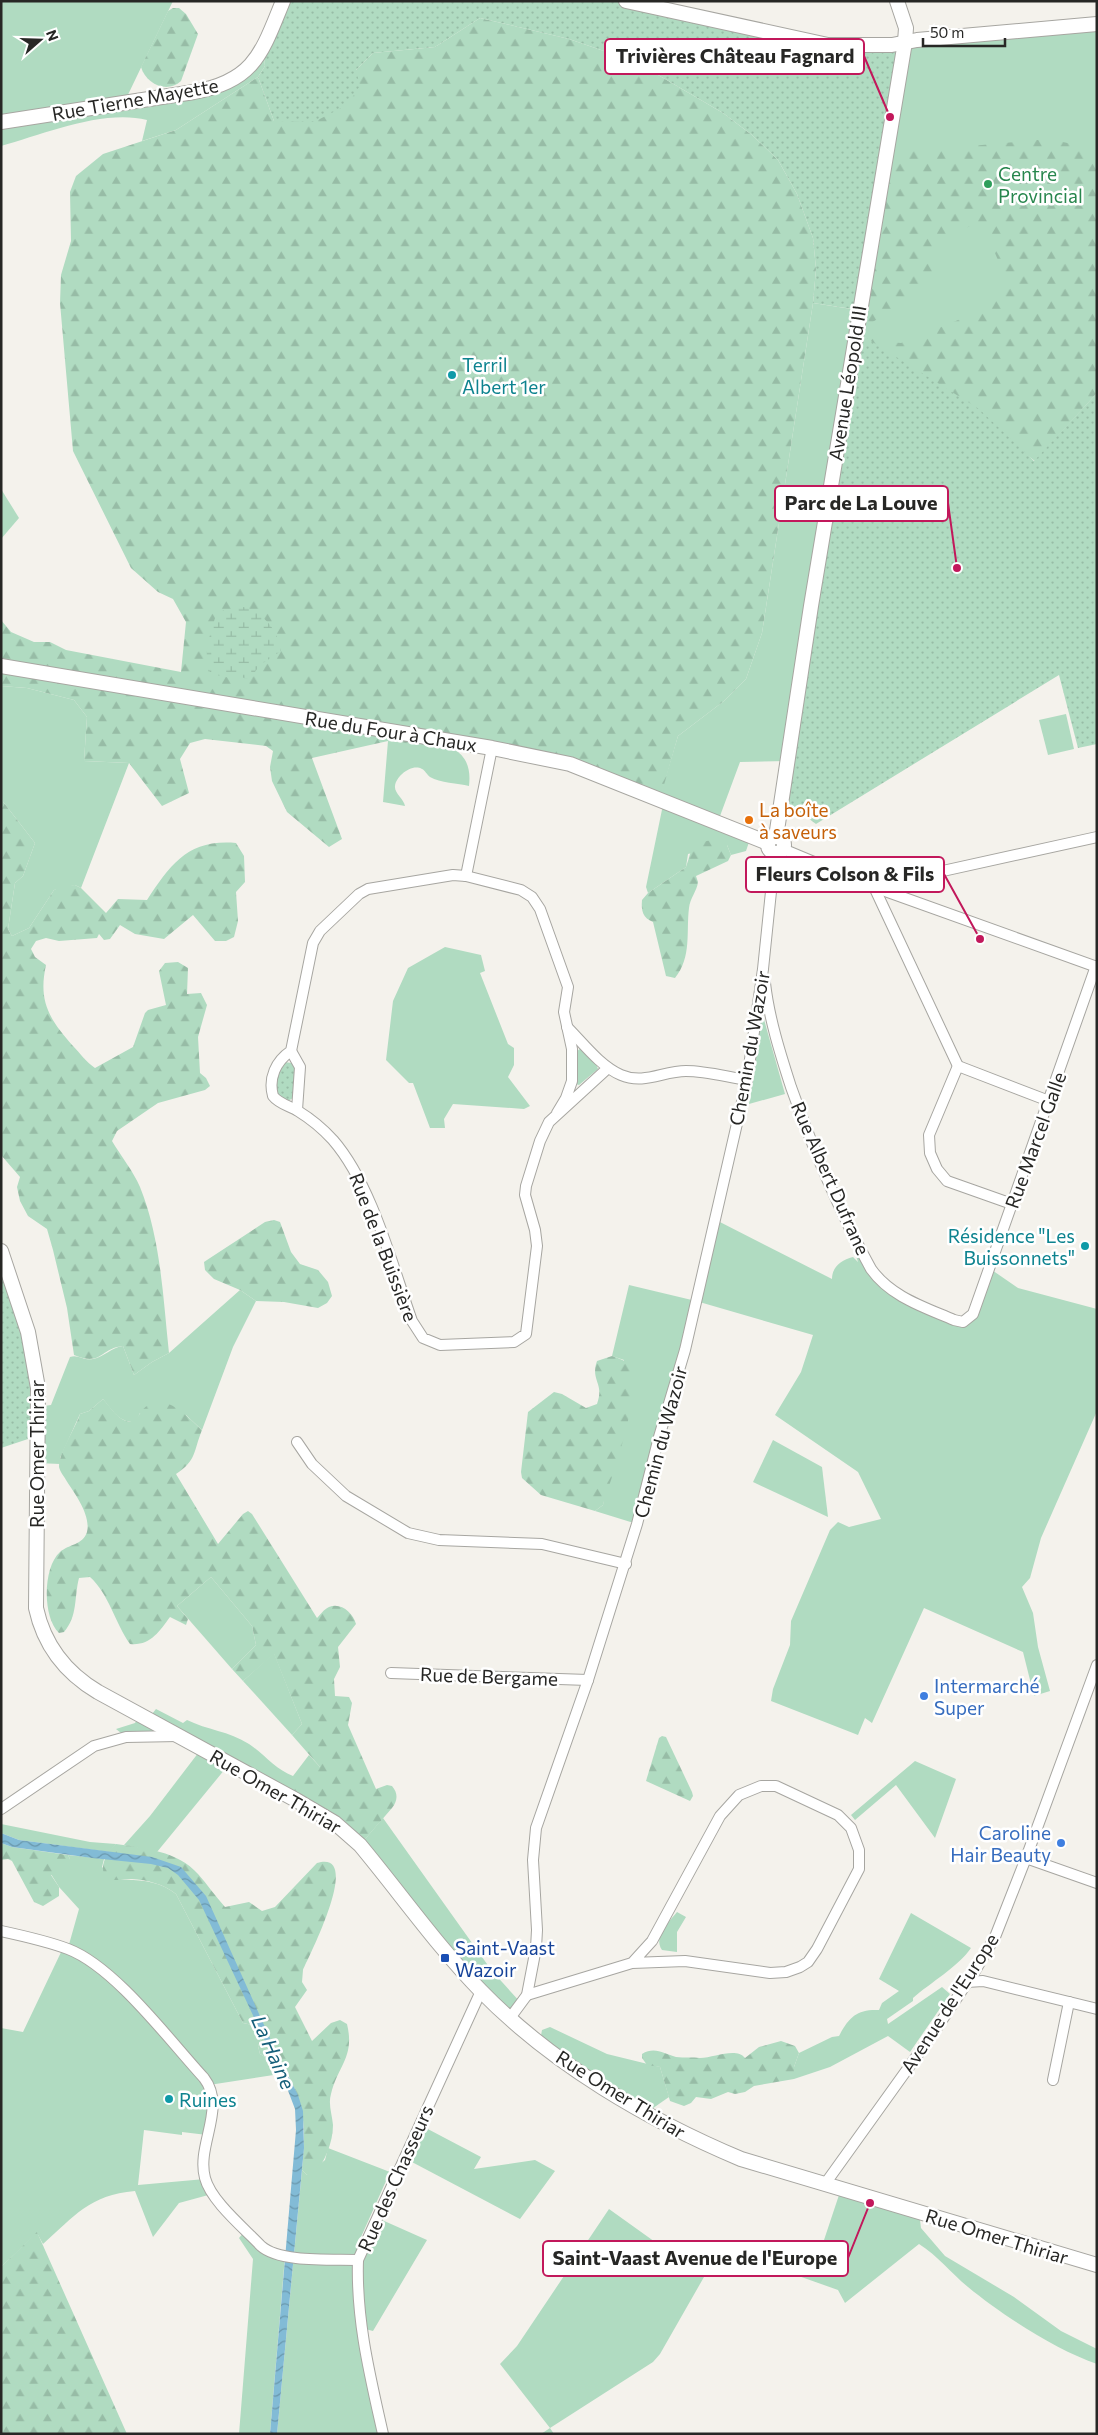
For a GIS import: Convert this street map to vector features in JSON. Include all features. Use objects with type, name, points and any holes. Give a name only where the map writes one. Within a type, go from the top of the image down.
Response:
[{"type":"street","name":"Rue Tierne Mayette","points":[[1,122],[186,93],[225,84],[247,70],[256,60],[263,49],[283,1]]},
{"type":"street","points":[[626,1],[828,45],[904,45],[1097,24]]},
{"type":"street","name":"Avenue Léopold III","points":[[776,846],[812,596],[904,45],[906,28],[897,1]]},
{"type":"street","name":"Rue du Four à Chaux","points":[[1,666],[492,748],[570,764],[776,846]]},
{"type":"street","points":[[466,876],[492,748]]},
{"type":"street","points":[[874,886],[1097,837]]},
{"type":"street","points":[[776,846],[874,886],[1097,967]]},
{"type":"street","name":"Chemin du Wazoir","points":[[510,2018],[526,1995],[537,1930],[533,1860],[536,1828],[626,1564],[659,1438],[685,1350],[747,1080],[763,968],[776,846]]},
{"type":"street","name":"Rue de la Buissière","points":[[557,1114],[566,1098],[572,1081],[572,1049],[564,1012],[568,987],[567,979],[537,902],[521,890],[466,876],[453,875],[368,889],[359,894],[315,937],[291,1051],[276,1064],[271,1090],[276,1100],[313,1121],[332,1139],[354,1170],[367,1194],[416,1331],[423,1338],[440,1345],[514,1342],[526,1334],[537,1246],[535,1230],[525,1195],[526,1186],[540,1141],[550,1122],[608,1068]]},
{"type":"street","points":[[874,886],[958,1066],[1049,1101]]},
{"type":"street","name":"Rue Marcel Galle","points":[[973,1314],[1097,967]]},
{"type":"street","name":"Rue Albert Dufrane","points":[[763,968],[772,1020],[797,1104],[833,1191],[871,1269],[889,1289],[904,1298],[954,1320],[963,1322],[973,1314]]},
{"type":"street","points":[[566,1026],[608,1068],[623,1076],[640,1079],[683,1071],[747,1080]]},
{"type":"street","points":[[291,1051],[300,1067],[296,1110]]},
{"type":"street","points":[[958,1066],[929,1135],[928,1143],[933,1161],[947,1181],[1012,1204]]},
{"type":"street","name":"Rue Omer Thiriar","points":[[1,1251],[28,1332],[38,1388],[35,1595],[42,1630],[56,1655],[80,1680],[98,1692],[286,1794],[344,1830],[360,1845],[481,1991],[510,2018],[586,2077],[695,2140],[741,2159],[1097,2265]]},
{"type":"street","points":[[297,1442],[312,1464],[346,1496],[408,1533],[438,1540],[542,1544],[626,1564]]},
{"type":"street","name":"Avenue de l'Europe","points":[[825,2184],[967,1982],[995,1937],[1097,1665]]},
{"type":"street","name":"Rue de Bergame","points":[[391,1673],[588,1680]]},
{"type":"street","points":[[1,1809],[94,1746],[126,1738],[179,1736]]},
{"type":"street","points":[[526,1995],[632,1963],[685,1961],[770,1973],[786,1972],[808,1962],[817,1949],[859,1869],[859,1850],[851,1828],[838,1816],[776,1786],[753,1788],[738,1796],[720,1816],[652,1941],[632,1963]]},
{"type":"street","points":[[1026,1858],[1097,1883]]},
{"type":"street","points":[[1,1932],[67,1948],[104,1970],[204,2078],[211,2090],[213,2104],[204,2154],[203,2171],[207,2186],[212,2194],[260,2246],[267,2252],[280,2255],[358,2260]]},
{"type":"street","points":[[967,1982],[982,1981],[1097,2009]]},
{"type":"street","name":"Rue des Chasseurs","points":[[383,2434],[360,2328],[357,2289],[358,2260],[481,1991]]},
{"type":"street","points":[[1053,2080],[1069,2002]]},
{"type":"green space","points":[[1,1],[173,1],[124,103],[210,89],[263,49],[265,66],[258,77],[176,130],[142,141],[147,120],[130,117],[93,120],[74,124],[1,146]]},
{"type":"green space","points":[[283,1],[626,1],[828,45],[905,42],[859,310],[813,303],[816,269],[813,238],[797,194],[778,160],[752,135],[723,113],[636,62],[569,39],[480,18],[435,47],[373,53],[356,70],[360,86],[347,105],[314,122],[274,121],[258,77],[265,66],[263,49]]},
{"type":"green space","points":[[173,8],[179,8],[186,14],[198,34],[181,81],[170,87],[164,87],[147,78],[141,67],[168,11]]},
{"type":"green space","points":[[480,18],[569,39],[636,62],[723,113],[752,135],[778,160],[797,194],[813,238],[816,269],[813,303],[762,633],[746,679],[724,701],[678,736],[660,799],[570,764],[388,741],[312,758],[342,839],[329,847],[287,812],[272,781],[270,767],[273,751],[266,746],[205,739],[190,743],[180,759],[189,793],[162,806],[129,763],[84,761],[87,717],[74,700],[27,688],[1,686],[1,620],[11,632],[34,642],[50,642],[66,650],[181,672],[186,622],[173,599],[158,592],[131,568],[73,451],[60,303],[61,275],[71,241],[70,192],[76,176],[103,154],[176,130],[258,77],[274,121],[356,70],[373,53],[435,47]]},
{"type":"green space","name":"Centre Provincial","points":[[1097,24],[1097,393],[979,409],[856,331],[787,761],[740,762],[720,816],[661,793],[678,736],[724,701],[746,679],[762,633],[813,303],[858,310],[903,47]]},
{"type":"green space","name":"Centre Provincial","points":[[1048,139],[1097,149],[1097,393],[1035,461],[863,336],[875,332],[889,342],[901,343],[988,308],[1008,284],[982,222],[949,234],[933,249],[934,270],[925,290],[866,326],[893,153]]},
{"type":"green space","points":[[855,331],[979,409],[1034,461],[1097,393],[1097,744],[1078,748],[1059,675],[816,824],[789,804],[781,802]]},
{"type":"green space","points":[[1,489],[19,518],[1,539]]},
{"type":"green space","points":[[243,607],[263,617],[277,636],[281,651],[260,665],[252,676],[246,679],[238,675],[231,678],[211,674],[208,668],[207,653],[216,615],[224,610]]},
{"type":"green space","points":[[1,686],[27,688],[74,700],[87,717],[84,761],[129,763],[81,888],[75,885],[54,890],[29,928],[12,936],[8,929],[15,883],[23,876],[35,843],[1,799]]},
{"type":"green space","points":[[1066,714],[1074,749],[1048,755],[1039,720]]},
{"type":"green space","points":[[388,741],[452,748],[461,755],[467,764],[469,786],[434,779],[423,770],[414,768],[405,771],[398,778],[395,786],[405,806],[383,802]]},
{"type":"green space","points":[[1,799],[35,843],[23,876],[15,883],[8,929],[12,936],[29,928],[54,890],[63,886],[75,885],[81,888],[106,913],[118,899],[147,900],[164,875],[182,856],[205,845],[236,843],[244,856],[245,882],[236,892],[238,921],[234,937],[226,941],[215,941],[193,915],[164,939],[135,934],[120,925],[110,939],[104,940],[99,934],[97,938],[59,941],[46,938],[36,941],[31,949],[35,957],[46,965],[43,989],[52,1018],[73,1046],[95,1068],[133,1047],[145,1013],[148,1010],[166,1005],[159,971],[165,963],[178,962],[188,968],[187,994],[201,993],[207,1005],[198,1037],[200,1073],[206,1078],[210,1086],[205,1090],[158,1103],[117,1131],[112,1141],[140,1187],[153,1227],[160,1269],[169,1353],[134,1375],[123,1346],[115,1347],[96,1358],[90,1359],[74,1355],[67,1308],[47,1229],[28,1216],[20,1201],[17,1187],[20,1177],[1,1155]]},
{"type":"green space","points":[[664,800],[751,836],[746,851],[731,855],[727,845],[688,854],[686,867],[648,893],[646,887]]},
{"type":"green space","points":[[715,840],[727,845],[731,855],[728,861],[696,876],[698,882],[690,904],[684,962],[675,978],[666,976],[653,922],[643,914],[642,900],[648,893],[686,867],[693,846],[700,842]]},
{"type":"green space","points":[[445,947],[481,955],[485,971],[480,973],[508,1044],[514,1048],[514,1065],[508,1077],[530,1106],[524,1109],[453,1104],[444,1119],[445,1128],[430,1128],[413,1083],[409,1083],[386,1060],[393,1001],[408,968]]},
{"type":"green space","points":[[763,1016],[785,1094],[749,1104],[761,1018]]},
{"type":"green space","points":[[581,1048],[596,1064],[598,1069],[579,1085],[576,1084],[576,1052]]},
{"type":"green space","points":[[284,1062],[292,1063],[297,1070],[293,1098],[288,1101],[277,1095],[275,1086],[279,1069]]},
{"type":"green space","points":[[714,1219],[832,1279],[835,1268],[841,1262],[853,1257],[858,1262],[856,1256],[863,1254],[879,1279],[954,1320],[968,1319],[989,1268],[1018,1288],[1097,1309],[1097,1411],[1041,1538],[1030,1578],[1022,1587],[1033,1613],[1038,1647],[1050,1691],[1034,1696],[1023,1652],[924,1608],[872,1723],[865,1718],[858,1735],[771,1701],[773,1689],[790,1645],[791,1621],[830,1530],[838,1522],[849,1527],[881,1519],[858,1472],[775,1415],[801,1372],[813,1335],[696,1301]]},
{"type":"green space","points":[[274,1220],[280,1222],[291,1252],[300,1264],[318,1270],[328,1282],[332,1296],[327,1303],[318,1308],[284,1302],[256,1301],[240,1290],[214,1279],[205,1270],[204,1262],[265,1222]]},
{"type":"green space","points":[[1,1251],[28,1332],[37,1436],[1,1448]]},
{"type":"green space","points":[[629,1285],[696,1301],[637,1524],[595,1511],[603,1505],[624,1360],[612,1356]]},
{"type":"green space","points":[[240,1290],[256,1301],[233,1347],[202,1430],[186,1415],[140,1413],[136,1422],[125,1421],[113,1412],[103,1399],[89,1411],[80,1414],[60,1458],[60,1464],[37,1463],[38,1407],[51,1405],[70,1357],[76,1356],[93,1359],[123,1346],[134,1375],[169,1353]]},
{"type":"green space","points":[[612,1356],[623,1360],[629,1365],[633,1377],[633,1394],[625,1434],[603,1505],[595,1511],[541,1495],[522,1478],[521,1472],[528,1412],[554,1392],[562,1394],[586,1408],[597,1404],[599,1386],[595,1368],[597,1361]]},
{"type":"green space","points":[[103,1399],[120,1418],[129,1422],[135,1422],[142,1410],[151,1404],[159,1402],[177,1408],[185,1415],[202,1430],[191,1460],[176,1474],[218,1544],[243,1514],[248,1511],[252,1514],[317,1618],[327,1608],[338,1606],[349,1612],[354,1620],[356,1624],[338,1647],[340,1667],[334,1679],[335,1696],[349,1697],[352,1703],[348,1725],[376,1789],[387,1785],[392,1786],[396,1797],[392,1808],[360,1845],[289,1796],[296,1781],[306,1769],[320,1767],[292,1735],[302,1724],[274,1654],[243,1681],[232,1669],[256,1645],[252,1626],[211,1577],[177,1606],[188,1619],[186,1625],[170,1617],[158,1633],[143,1643],[130,1644],[107,1600],[90,1577],[79,1578],[74,1613],[64,1632],[59,1633],[53,1626],[47,1604],[50,1569],[54,1559],[60,1552],[79,1542],[85,1536],[88,1525],[78,1498],[60,1471],[60,1461],[80,1414],[89,1411]]},
{"type":"green space","points":[[773,1440],[822,1467],[828,1517],[753,1482]]},
{"type":"green space","points":[[211,1577],[252,1626],[256,1645],[232,1669],[177,1606]]},
{"type":"green space","points":[[274,1653],[302,1724],[292,1735],[243,1681]]},
{"type":"green space","points":[[156,1709],[183,1723],[187,1720],[241,1740],[249,1744],[281,1770],[293,1776],[309,1755],[320,1767],[289,1796],[230,1763],[157,1852],[124,1845],[150,1816],[202,1748],[179,1736],[126,1737],[116,1729],[135,1723],[140,1715],[148,1719]]},
{"type":"green space","points":[[662,1736],[666,1737],[692,1792],[693,1796],[690,1801],[646,1781],[659,1738]]},
{"type":"green space","points":[[915,1761],[956,1779],[935,1838],[896,1785],[855,1820],[851,1815]]},
{"type":"green space","points":[[383,1818],[492,1971],[521,2003],[510,2018],[360,1845]]},
{"type":"green space","points":[[1,1824],[90,1842],[116,1844],[109,1852],[19,1840],[1,1833]]},
{"type":"green space","points":[[1,1843],[12,1847],[68,1855],[70,1859],[68,1872],[51,1875],[59,1887],[59,1896],[43,1906],[34,1902],[12,1861],[8,1859],[1,1860]]},
{"type":"green space","points":[[116,1844],[171,1855],[190,1866],[225,1907],[249,1902],[262,1911],[275,1907],[317,1863],[330,1863],[335,1872],[335,1887],[330,1906],[303,1970],[302,1982],[307,1990],[295,2007],[312,2041],[331,2023],[340,2020],[347,2024],[349,2045],[330,2098],[333,2125],[332,2138],[325,2158],[314,2174],[307,2175],[302,2170],[304,2137],[302,2111],[287,2072],[278,2056],[272,2061],[260,2054],[258,2046],[262,2038],[257,2026],[243,2023],[176,1894],[161,1885],[149,1882],[108,1878],[103,1870],[104,1860]]},
{"type":"green space","points":[[68,1855],[104,1859],[102,1867],[118,1880],[148,1882],[163,1886],[176,1894],[243,2023],[257,2026],[262,2038],[258,2046],[260,2054],[272,2061],[280,2074],[209,2085],[207,2135],[182,2132],[182,2135],[144,2130],[138,2185],[205,2179],[212,2194],[179,2203],[153,2237],[135,2191],[119,2193],[94,2202],[84,2208],[43,2244],[37,2233],[1,2267],[1,2028],[23,2032],[63,1948],[68,1948],[79,1909],[59,1887],[51,1874],[70,1859]]},
{"type":"green space","points":[[677,1912],[686,1917],[677,1932],[677,1952],[662,1950],[659,1940],[661,1934]]},
{"type":"green space","points":[[911,1913],[971,1948],[952,1968],[913,1998],[913,2001],[887,2019],[888,2024],[942,1987],[950,1994],[910,2052],[888,2036],[830,2067],[794,2079],[794,2067],[799,2053],[832,2037],[839,2036],[846,2024],[854,2016],[865,2011],[879,2010],[882,2003],[899,1991],[879,1979]]},
{"type":"green space","points":[[550,2027],[607,2054],[660,2067],[669,2097],[646,2113],[540,2041],[542,2030]]},
{"type":"green space","points":[[781,2041],[795,2046],[799,2053],[794,2067],[794,2079],[754,2086],[745,2092],[735,2094],[728,2092],[711,2099],[696,2097],[691,2103],[684,2106],[670,2101],[660,2067],[647,2065],[642,2058],[642,2054],[659,2051],[676,2057],[706,2058],[736,2053],[745,2058],[759,2047]]},
{"type":"green space","points":[[424,2127],[481,2157],[474,2169],[535,2160],[555,2171],[520,2219],[410,2161]]},
{"type":"green space","points":[[328,2148],[390,2172],[357,2246],[358,2260],[369,2252],[382,2220],[427,2240],[373,2331],[361,2328],[383,2434],[277,2434],[302,2170],[307,2175],[325,2160]]},
{"type":"green space","points":[[841,2189],[919,2212],[921,2228],[945,2256],[1014,2297],[1061,2331],[1097,2349],[1097,2364],[1064,2350],[1013,2320],[968,2287],[919,2244],[845,2303],[838,2290],[776,2268],[799,2243],[824,2240]]},
{"type":"green space","points":[[609,2209],[704,2277],[660,2354],[653,2362],[550,2428],[500,2364],[517,2346]]},
{"type":"green space","points":[[246,2230],[260,2246],[285,2256],[270,2434],[239,2434],[253,2259],[239,2238]]},
{"type":"green space","points":[[37,2232],[127,2434],[1,2434],[1,2267]]},
{"type":"green space","points":[[550,2428],[554,2434],[541,2434]]},
{"type":"water","name":"La Haine","points":[[1,1833],[19,1840],[152,1857],[181,1867],[206,1896],[278,2056],[298,2095],[303,2111],[304,2148],[277,2434],[270,2434],[296,2130],[295,2109],[287,2088],[199,1900],[178,1875],[168,1868],[151,1864],[12,1847],[1,1843]]},
{"type":"place","name":"Trivières Château Fagnard","points":[[890,117]]},
{"type":"place","name":"Centre Provincial","points":[[988,184]]},
{"type":"place","name":"Terril Albert 1er","points":[[452,375]]},
{"type":"place","name":"Parc de La Louve","points":[[957,568]]},
{"type":"place","name":"La boîte à saveurs","points":[[749,820]]},
{"type":"place","name":"Fleurs Colson & Fils","points":[[980,939]]},
{"type":"place","name":"Résidence \"Les Buissonnets\"","points":[[1085,1246]]},
{"type":"place","name":"Intermarché Super","points":[[924,1696]]},
{"type":"place","name":"Caroline Hair Beauty","points":[[1061,1843]]},
{"type":"place","name":"Saint-Vaast Wazoir","points":[[445,1958]]},
{"type":"place","name":"Ruines","points":[[169,2099]]},
{"type":"place","name":"Saint-Vaast Avenue de l'Europe","points":[[870,2203]]}]
